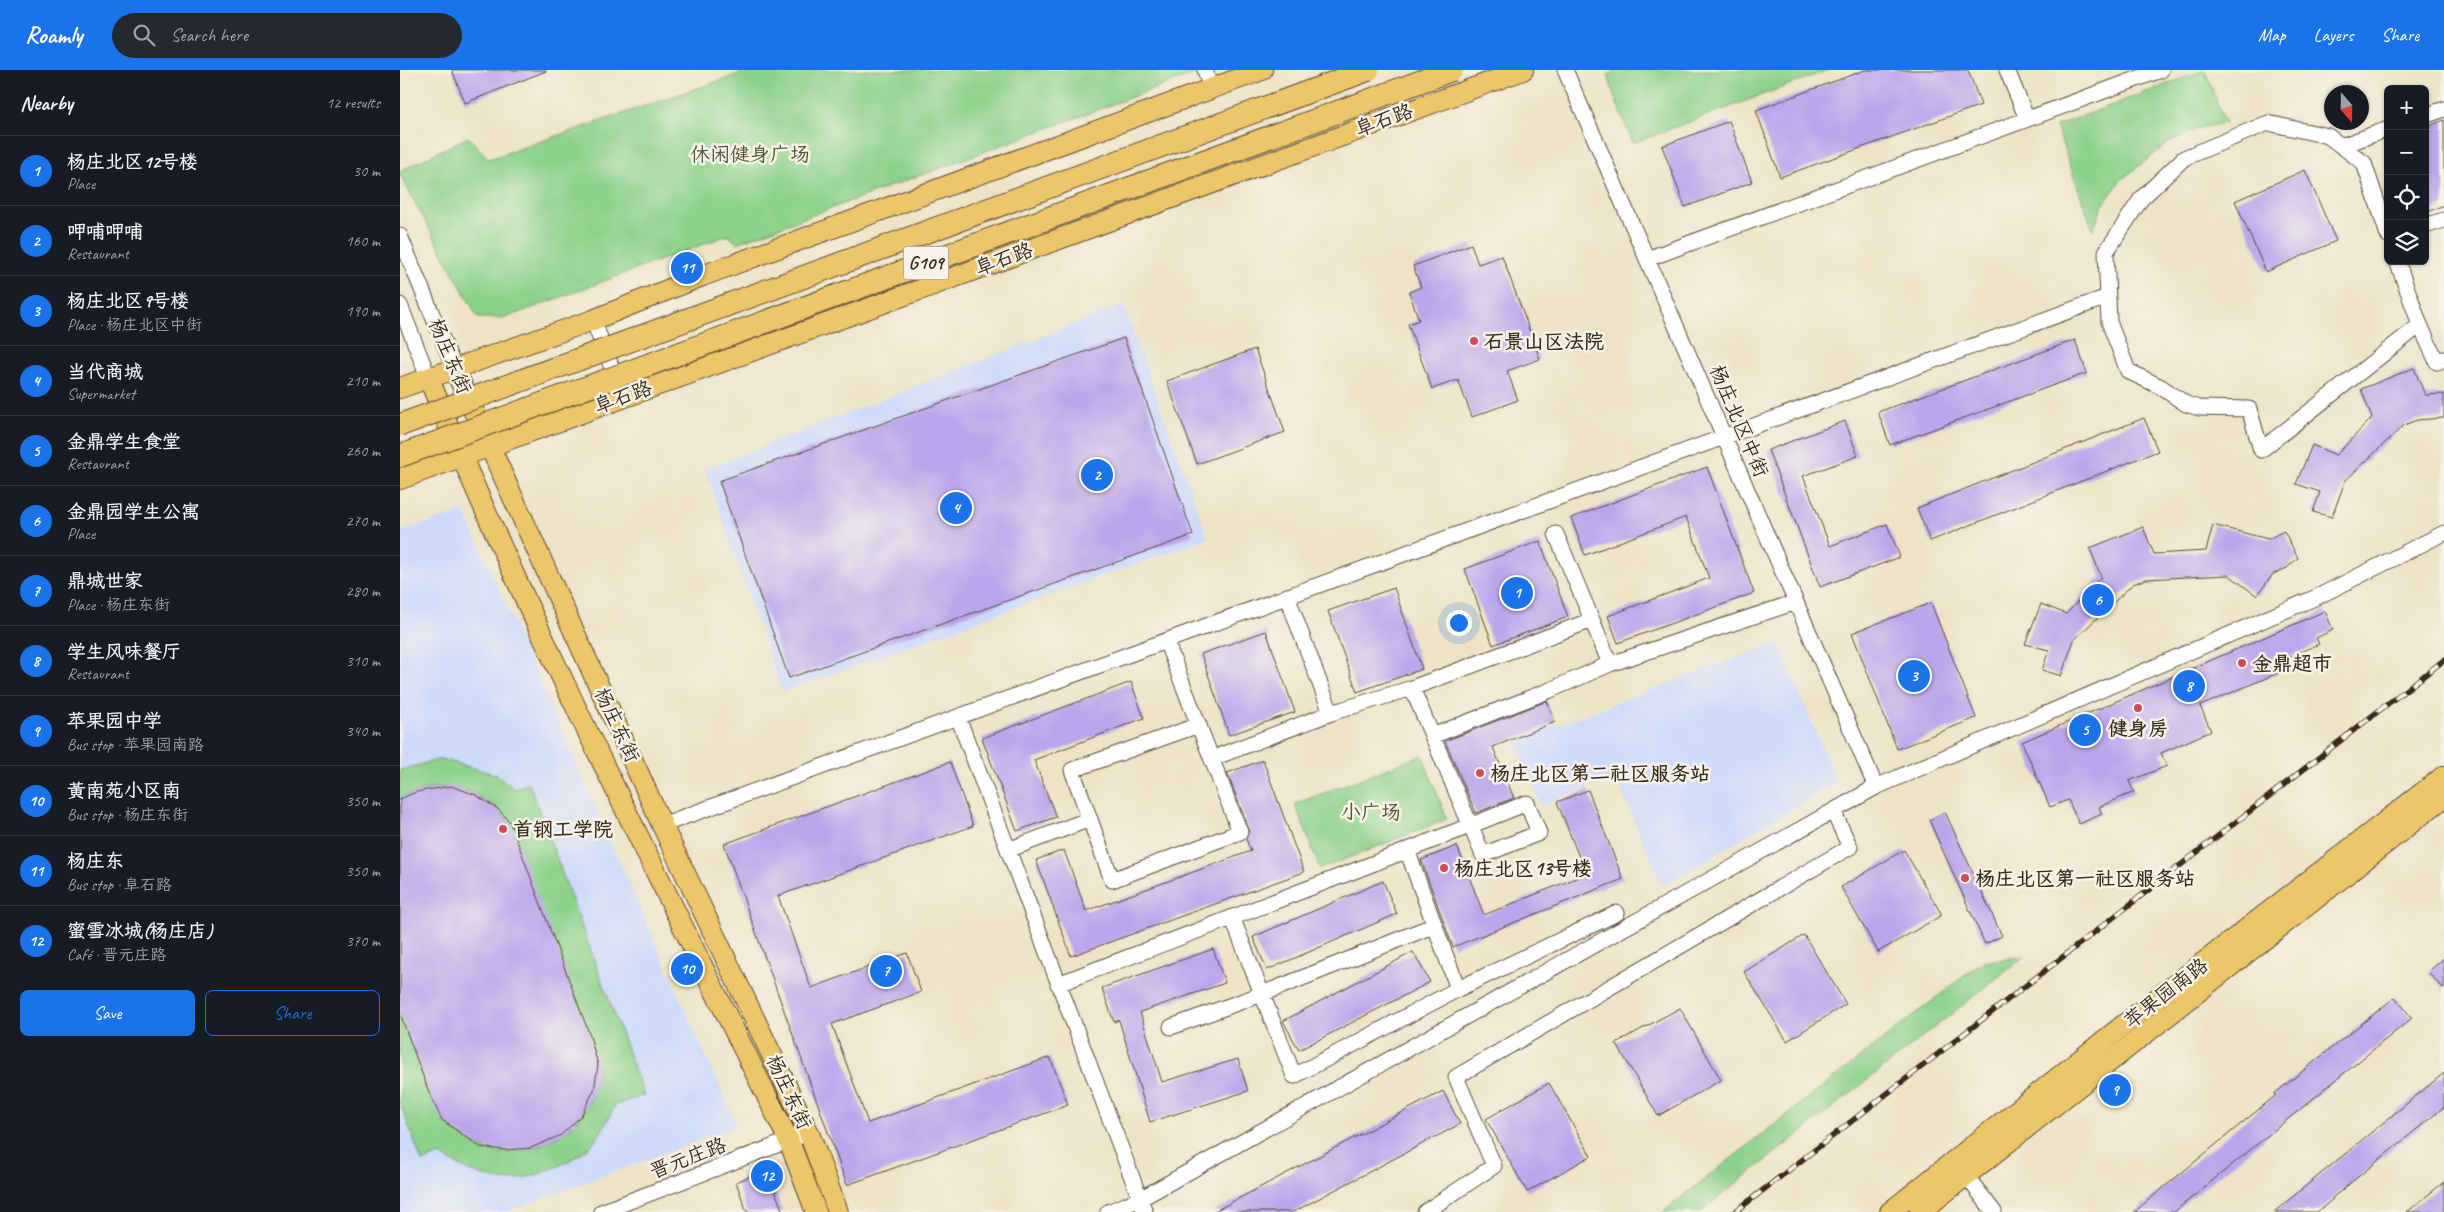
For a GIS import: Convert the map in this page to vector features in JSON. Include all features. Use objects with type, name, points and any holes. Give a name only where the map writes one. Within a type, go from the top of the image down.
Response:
[{"type":"highway","name":"G109","points":[[400,425],[1368,70]]},
{"type":"highway","name":"阜石路","points":[[400,456],[1452,70]]},
{"type":"main road","points":[[400,388],[593,320],[702,276],[1262,70]]},
{"type":"main road","name":"阜石路","points":[[400,480],[1523,70]]},
{"type":"main road","name":"杨庄东街","points":[[455,370],[662,825],[809,1133],[838,1212]]},
{"type":"main road","name":"杨庄东街","points":[[429,379],[461,457],[575,702],[789,1141],[816,1212]]},
{"type":"main road","name":"苹果园南路","points":[[1920,1212],[1961,1169],[2146,1007],[2444,776]]},
{"type":"main road","name":"苹果园南路","points":[[1890,1212],[1961,1169],[2444,797]]},
{"type":"street","points":[[1205,70],[1211,89]]},
{"type":"street","name":"杨庄北区中街","points":[[1566,70],[1876,787]]},
{"type":"street","points":[[2007,70],[2027,119]]},
{"type":"street","points":[[1647,259],[2161,70]]},
{"type":"street","points":[[2429,115],[2444,109]]},
{"type":"street","points":[[2384,223],[2364,163],[2328,136],[2268,123],[2184,158],[2141,199],[2106,252],[2109,322],[2128,371],[2161,387],[2186,404],[2199,408],[2249,409],[2261,450],[2420,325]]},
{"type":"street","points":[[2341,146],[2385,130]]},
{"type":"street","points":[[2429,225],[2444,220]]},
{"type":"street","name":"杨庄东街","points":[[400,236],[455,370]]},
{"type":"street","points":[[2398,265],[2420,325],[2437,362],[2444,359]]},
{"type":"street","points":[[662,825],[2107,297]]},
{"type":"street","name":"杨庄东街","points":[[400,305],[429,379]]},
{"type":"street","points":[[593,320],[624,397]]},
{"type":"street","points":[[1108,1212],[1143,1205],[1876,787],[2319,596],[2444,533]]},
{"type":"street","points":[[1556,534],[1610,664]]},
{"type":"street","points":[[1287,596],[1331,713]]},
{"type":"street","points":[[1432,736],[1548,691],[1610,664],[1796,602]]},
{"type":"street","points":[[1221,755],[1331,713],[1412,688],[1592,620]]},
{"type":"street","points":[[1166,641],[1199,725],[1240,832],[1112,880],[1072,770],[1199,725]]},
{"type":"street","points":[[1058,984],[1470,826],[1412,688]]},
{"type":"street","points":[[958,717],[1143,1205]]},
{"type":"street","points":[[1425,1212],[1494,1166],[1456,1077],[1850,847],[1833,811]]},
{"type":"street","points":[[1008,850],[1090,819]]},
{"type":"street","points":[[1407,850],[1458,989]]},
{"type":"street","points":[[1232,917],[1294,1076],[1458,989],[1617,913]]},
{"type":"street","points":[[1171,1027],[1262,994],[1435,925]]},
{"type":"street","name":"晋元庄路","points":[[601,1212],[809,1133]]},
{"type":"street","points":[[1961,1169],[1994,1212]]},
{"type":"shaded area","points":[[1123,305],[1208,538],[782,692],[705,469]]},
{"type":"shaded area","name":"首钢工学院","points":[[464,511],[737,1126],[505,1212],[400,1212],[400,532]]},
{"type":"shaded area","points":[[1778,642],[1837,782],[1662,886],[1615,776],[1541,805],[1515,741]]},
{"type":"green space","name":"休闲健身广场","points":[[751,70],[1205,70],[737,243],[728,235],[505,318],[478,318],[400,175],[400,171],[468,137],[489,159]]},
{"type":"green space","points":[[1617,70],[1829,70],[1633,143],[1615,99],[1608,75]]},
{"type":"green space","points":[[2205,70],[2225,123],[2200,128],[2171,141],[2121,180],[2103,205],[2093,230],[2056,126]]},
{"type":"green space","name":"小广场","points":[[1422,755],[1447,819],[1320,869],[1295,804]]},
{"type":"green space","points":[[441,759],[498,775],[514,789],[529,783],[644,1095],[615,1105],[601,1133],[589,1147],[563,1164],[542,1173],[521,1179],[503,1180],[475,1173],[440,1155],[422,1162],[400,1103],[400,860],[510,822],[485,800],[459,789],[445,787],[431,789],[416,792],[400,799],[400,770]],"holes":[[[598,1066],[590,1098],[581,1116],[561,1134],[549,1142],[535,1147],[507,1152],[493,1151],[480,1147],[465,1138],[442,1120]]]},
{"type":"green space","points":[[2025,956],[1700,1212],[1663,1212],[1982,962]]},
{"type":"building","points":[[452,70],[546,70],[546,71],[465,103]]},
{"type":"building","points":[[1865,70],[1968,70],[1981,105],[1780,177],[1756,110]]},
{"type":"building","points":[[2444,120],[2444,205],[2429,211],[2429,130],[2429,126]]},
{"type":"building","points":[[1729,121],[1752,182],[1685,207],[1662,146]]},
{"type":"building","points":[[2305,170],[2336,241],[2266,272],[2235,201]]},
{"type":"building","name":"石景山区法院","points":[[1471,244],[1478,264],[1502,256],[1540,359],[1507,371],[1518,400],[1472,417],[1458,380],[1432,389],[1408,324],[1419,320],[1409,292],[1421,287],[1413,266]]},
{"type":"building","points":[[1124,338],[1193,535],[789,678],[719,481]]},
{"type":"building","points":[[2075,340],[2087,373],[1890,445],[1878,412]]},
{"type":"building","points":[[1255,349],[1285,432],[1197,464],[1167,381]]},
{"type":"building","points":[[2414,368],[2425,395],[2444,394],[2444,418],[2417,420],[2404,425],[2345,481],[2332,517],[2313,512],[2320,492],[2296,484],[2312,445],[2336,455],[2372,418],[2361,389]]},
{"type":"building","points":[[2144,418],[2158,451],[1930,541],[1917,508]]},
{"type":"building","points":[[1845,421],[1858,456],[1803,476],[1830,546],[1887,524],[1900,557],[1820,587],[1768,450]]},
{"type":"building","points":[[1707,467],[1754,593],[1618,643],[1608,616],[1709,578],[1686,517],[1585,555],[1571,518]]},
{"type":"building","points":[[2213,525],[2268,539],[2284,531],[2298,558],[2287,568],[2273,574],[2257,596],[2229,575],[2146,579],[2133,584],[2074,640],[2061,676],[2042,670],[2049,650],[2025,644],[2041,604],[2066,614],[2101,577],[2090,548],[2143,527],[2154,554],[2206,551]]},
{"type":"building","points":[[1540,541],[1568,617],[1493,645],[1465,569]]},
{"type":"building","points":[[1394,588],[1422,669],[1357,692],[1328,611]]},
{"type":"building","points":[[1931,603],[1976,718],[1897,749],[1852,633]]},
{"type":"building","points":[[2325,611],[2333,630],[2316,638],[2319,644],[2286,658],[2290,668],[2200,706],[2211,731],[2161,753],[2167,766],[2129,781],[2134,792],[2099,807],[2102,814],[2079,824],[2068,800],[2050,807],[2022,742]]},
{"type":"building","points":[[1266,631],[1295,712],[1229,735],[1201,654]]},
{"type":"building","points":[[1131,682],[1144,718],[1034,760],[1056,817],[1017,831],[982,738]]},
{"type":"building","name":"杨庄北区第二社区服务站","points":[[1547,701],[1555,722],[1493,747],[1514,798],[1476,813],[1445,741]]},
{"type":"building","points":[[1263,760],[1304,872],[1071,956],[1036,860],[1064,850],[1086,911],[1251,851],[1246,839],[1249,829],[1227,773]]},
{"type":"building","points":[[950,762],[973,826],[778,896],[811,988],[907,953],[921,992],[832,1024],[868,1123],[1050,1057],[1068,1105],[847,1185],[724,844]]},
{"type":"building","points":[[451,786],[476,795],[498,809],[510,822],[590,1036],[598,1065],[594,1090],[581,1116],[561,1135],[531,1148],[504,1150],[480,1147],[442,1120],[430,1095],[400,1014],[400,799],[416,792]]},
{"type":"building","name":"杨庄北区13号楼","points":[[1588,790],[1623,879],[1453,947],[1421,860],[1457,846],[1484,915],[1586,874],[1557,802]]},
{"type":"building","name":"杨庄北区第一社区服务站","points":[[1945,812],[2002,936],[1985,944],[1929,820]]},
{"type":"building","points":[[1904,850],[1942,915],[1878,952],[1841,887]]},
{"type":"building","points":[[1383,881],[1397,914],[1267,970],[1253,937]]},
{"type":"building","points":[[1804,935],[1846,1004],[1787,1041],[1744,972]]},
{"type":"building","points":[[1213,949],[1225,983],[1140,1012],[1162,1082],[1238,1059],[1248,1091],[1150,1122],[1119,1020],[1114,1022],[1102,988]]},
{"type":"building","points":[[1413,952],[1430,982],[1299,1050],[1283,1021]]},
{"type":"building","points":[[2444,958],[2444,989],[2428,972]]},
{"type":"building","points":[[2395,997],[2412,1018],[2174,1212],[2134,1212],[2276,1095],[2274,1094]]},
{"type":"building","points":[[1680,1008],[1721,1080],[1658,1116],[1616,1043]]},
{"type":"building","points":[[2444,1073],[2444,1107],[2333,1199],[2317,1212],[2274,1212]]},
{"type":"building","points":[[1549,1083],[1591,1156],[1527,1192],[1486,1119]]},
{"type":"building","points":[[1443,1091],[1460,1124],[1293,1212],[1213,1212]]},
{"type":"building","points":[[767,1170],[783,1212],[747,1212],[736,1182]]},
{"type":"building","points":[[2444,1182],[2444,1212],[2407,1212]]},
{"type":"railway","points":[[1735,1212],[2444,660]]},
{"type":"place","name":"杨庄东","points":[[687,268]]},
{"type":"place","name":"石景山区法院","points":[[1474,341]]},
{"type":"place","name":"呷哺呷哺","points":[[1097,475]]},
{"type":"place","name":"当代商城","points":[[956,508]]},
{"type":"place","name":"杨庄北区12号楼","points":[[1517,593]]},
{"type":"place","name":"金鼎园学生公寓","points":[[2098,600]]},
{"type":"place","name":"金鼎超市","points":[[2242,663]]},
{"type":"place","name":"杨庄北区9号楼","points":[[1914,676]]},
{"type":"place","name":"学生风味餐厅","points":[[2189,686]]},
{"type":"place","name":"健身房","points":[[2138,708]]},
{"type":"place","name":"金鼎学生食堂","points":[[2085,730]]},
{"type":"place","name":"杨庄北区第二社区服务站","points":[[1480,773]]},
{"type":"place","name":"首钢工学院","points":[[503,829]]},
{"type":"place","name":"杨庄北区13号楼","points":[[1444,868]]},
{"type":"place","name":"杨庄北区第一社区服务站","points":[[1965,878]]},
{"type":"place","name":"黄南苑小区南","points":[[687,969]]},
{"type":"place","name":"鼎城世家","points":[[886,971]]},
{"type":"place","name":"苹果园中学","points":[[2115,1090]]},
{"type":"place","name":"蜜雪冰城(杨庄店)","points":[[767,1176]]}]
